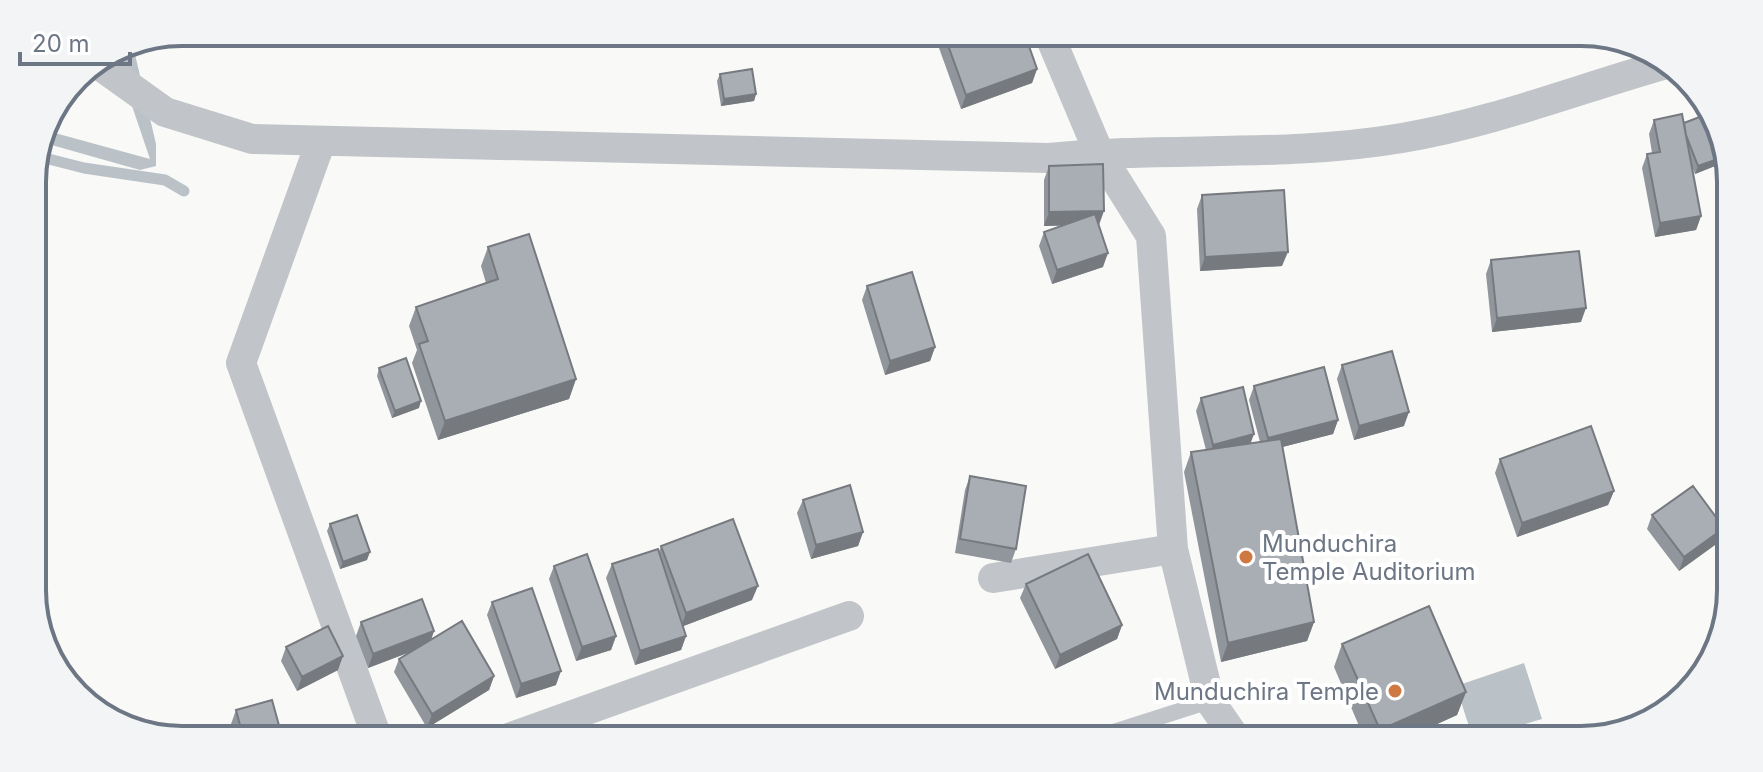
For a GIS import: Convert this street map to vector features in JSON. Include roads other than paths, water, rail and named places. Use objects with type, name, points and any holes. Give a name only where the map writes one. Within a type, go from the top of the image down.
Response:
[{"type":"street","points":[[1054,46],[1099,153],[1151,236],[1173,549],[1210,701],[1227,726]]},
{"type":"street","points":[[106,69],[165,112],[252,139],[1049,158],[1099,153],[1200,154],[1401,138],[1503,116],[1655,68]]},
{"type":"street","points":[[321,141],[241,363],[373,726]]},
{"type":"street","points":[[993,578],[1173,549]]},
{"type":"street","points":[[542,726],[849,616]]},
{"type":"lane","points":[[1132,726],[1210,701]]},
{"type":"waterway","points":[[48,159],[84,168],[165,180],[184,191]]},
{"type":"place","name":"Munduchira Temple Auditorium","points":[[1246,557]]},
{"type":"place","name":"Munduchira Temple","points":[[1395,691]]}]
